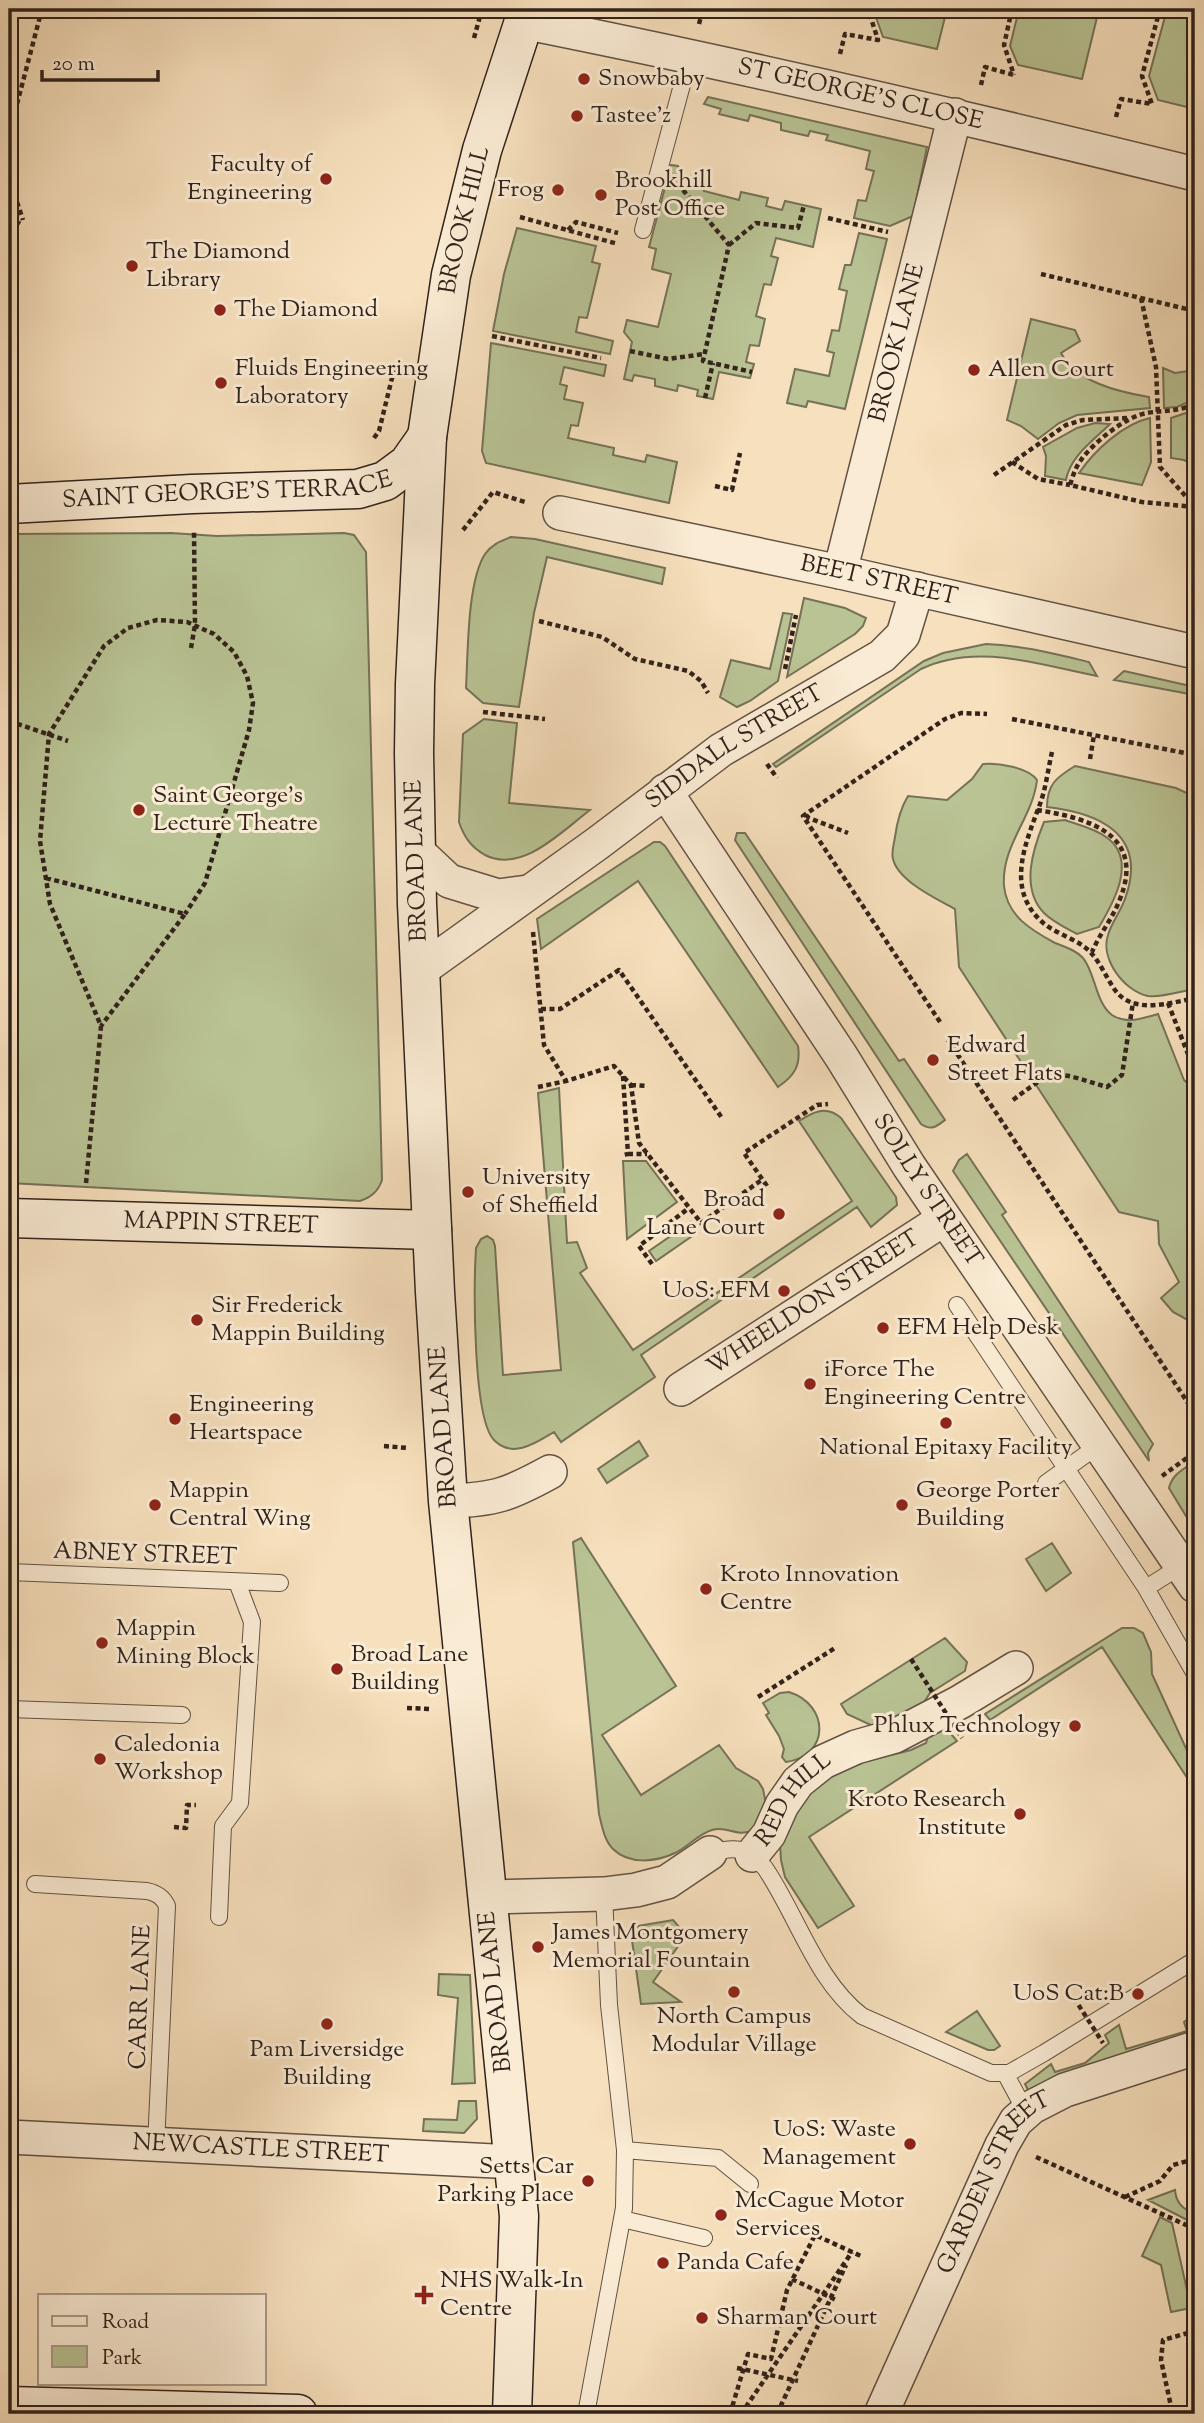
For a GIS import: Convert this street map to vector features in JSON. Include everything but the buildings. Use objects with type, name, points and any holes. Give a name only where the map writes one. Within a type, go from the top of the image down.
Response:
[{"type":"main road","name":"BROOK HILL","points":[[427,437],[450,275],[482,150],[526,15]]},
{"type":"main road","name":"SAINT GEORGE'S TERRACE","points":[[9,504],[192,494],[358,489],[385,481],[408,464],[427,437]]},
{"type":"main road","name":"BROAD LANE","points":[[427,437],[415,684],[416,850],[432,1230],[449,1501],[519,2216],[512,2414]]},
{"type":"main road","name":"MAPPIN STREET","points":[[9,1218],[432,1230]]},
{"type":"main road","points":[[9,2406],[298,2414]]},
{"type":"street","name":"ST GEORGE'S CLOSE","points":[[526,15],[1195,174]]},
{"type":"street","name":"BROOK LANE","points":[[840,572],[955,115]]},
{"type":"street","name":"BEET STREET","points":[[559,513],[918,589],[1195,652]]},
{"type":"street","name":"SIDDALL STREET","points":[[421,970],[530,907],[598,843],[721,750],[882,656],[903,635],[918,589]]},
{"type":"street","name":"SOLLY STREET","points":[[665,791],[834,1045],[944,1219],[1188,1576]]},
{"type":"street","points":[[416,850],[449,881],[530,907]]},
{"type":"street","name":"WHEELDON STREET","points":[[681,1389],[944,1219]]},
{"type":"street","points":[[449,1501],[480,1500],[512,1493],[550,1472]]},
{"type":"street","name":"RED HILL","points":[[752,1855],[769,1834],[782,1805],[798,1782],[823,1762],[856,1747],[895,1736],[960,1702],[1016,1668]]},
{"type":"street","name":"RED HILL","points":[[486,1897],[636,1891],[667,1882],[710,1853]]},
{"type":"street","name":"GARDEN STREET","points":[[881,2414],[1004,2141],[1016,2121],[1032,2107],[1065,2091],[1195,2048]]},
{"type":"street","name":"NEWCASTLE STREET","points":[[9,2137],[514,2162]]},
{"type":"lane","points":[[643,230],[690,55]]},
{"type":"lane","points":[[957,1305],[1146,1588],[1195,1674]]},
{"type":"lane","points":[[1046,1483],[1099,1445]]},
{"type":"lane","name":"ABNEY STREET","points":[[9,1572],[280,1583]]},
{"type":"lane","points":[[1146,1588],[1188,1576]]},
{"type":"lane","points":[[219,1917],[223,1826],[240,1803],[252,1622],[236,1581]]},
{"type":"lane","points":[[9,1709],[182,1715]]},
{"type":"lane","name":"RED HILL","points":[[710,1853],[729,1848],[743,1850],[752,1855]]},
{"type":"lane","points":[[752,1855],[773,1878],[833,1987],[848,2006],[862,2016],[991,2073],[1005,2073],[1050,2050],[1195,1960]]},
{"type":"lane","name":"CARR LANE","points":[[36,1884],[148,1891],[164,1899],[167,1906],[161,2085],[156,2145]]},
{"type":"lane","points":[[586,2414],[622,2219],[625,2150],[609,2005],[604,1894]]},
{"type":"lane","points":[[1005,2073],[1026,2112]]},
{"type":"lane","points":[[625,2150],[718,2158],[750,2184]]},
{"type":"lane","points":[[622,2219],[704,2238]]},
{"type":"path","points":[[17,104],[42,9],[56,13]]},
{"type":"path","points":[[868,9],[878,40]]},
{"type":"path","points":[[985,67],[1014,75],[1004,45],[1013,9]]},
{"type":"path","points":[[1107,153],[1121,99],[1152,104],[1142,76],[1160,9]]},
{"type":"path","points":[[677,182],[729,245]]},
{"type":"path","points":[[9,217],[22,222],[17,202]]},
{"type":"path","points":[[752,372],[703,361],[729,245],[756,223],[798,228],[804,205]]},
{"type":"path","points":[[520,217],[620,245]]},
{"type":"path","points":[[828,218],[889,233]]},
{"type":"path","points":[[568,230],[576,222],[633,237],[643,230]]},
{"type":"path","points":[[1041,274],[1195,311]]},
{"type":"path","points":[[1012,462],[1038,479],[1142,502],[1195,507],[1160,467],[1156,367],[1141,298]]},
{"type":"path","points":[[492,337],[601,358]]},
{"type":"path","points":[[630,351],[668,359],[704,354]]},
{"type":"path","points":[[705,398],[713,363]]},
{"type":"path","points":[[995,475],[1066,425],[1083,420],[1130,418],[1147,413],[1179,410],[1195,404]]},
{"type":"path","points":[[1070,485],[1083,457],[1113,429],[1130,418]]},
{"type":"path","points":[[715,486],[732,490],[740,453]]},
{"type":"path","points":[[459,534],[494,492],[559,513]]},
{"type":"path","points":[[191,648],[195,625],[194,526]]},
{"type":"path","points":[[783,678],[796,615]]},
{"type":"path","points":[[86,1188],[101,1026],[50,904],[40,841],[49,734],[104,646],[128,628],[157,620],[187,622],[214,634],[234,652],[247,676],[253,703],[249,730],[205,883],[186,914],[101,1026]]},
{"type":"path","points":[[539,621],[602,636],[635,659],[688,671],[701,681],[708,693]]},
{"type":"path","points":[[483,712],[545,719]]},
{"type":"path","points":[[940,1022],[803,816],[945,719],[961,713],[987,714]]},
{"type":"path","points":[[1012,719],[1195,755]]},
{"type":"path","points":[[9,722],[68,741]]},
{"type":"path","points":[[1090,759],[1094,735]]},
{"type":"path","points":[[1052,752],[1026,845],[1020,888],[1026,904],[1054,932],[1092,952],[1117,994],[1149,1006],[1195,998]]},
{"type":"path","points":[[1037,810],[1066,815],[1092,824],[1112,835],[1124,850],[1127,866],[1121,897],[1092,952]]},
{"type":"path","points":[[806,815],[848,833]]},
{"type":"path","points":[[46,878],[186,914]]},
{"type":"path","points":[[530,907],[544,1045],[566,1081]]},
{"type":"path","points":[[541,1009],[560,1009],[619,970],[722,1118]]},
{"type":"path","points":[[1013,1100],[1042,1078],[1059,1073],[1107,1087],[1122,1074],[1133,1002]]},
{"type":"path","points":[[1168,1003],[1195,1074],[1186,1083]]},
{"type":"path","points":[[948,1040],[1188,1403],[1194,1399],[1195,1359]]},
{"type":"path","points":[[538,1087],[614,1066],[631,1085],[639,1143],[703,1226],[763,1179]]},
{"type":"path","points":[[622,1075],[625,1154],[647,1154]]},
{"type":"path","points":[[631,1085],[649,1086]]},
{"type":"path","points":[[767,1185],[744,1153],[817,1105],[832,1103]]},
{"type":"path","points":[[652,1264],[639,1246],[689,1208]]},
{"type":"path","points":[[384,1446],[412,1448]]},
{"type":"path","points":[[1173,1468],[1195,1452]]},
{"type":"path","points":[[758,1696],[835,1648]]},
{"type":"path","points":[[911,1660],[962,1738]]},
{"type":"path","points":[[407,1708],[439,1710]]},
{"type":"path","points":[[174,1827],[186,1828],[187,1805],[196,1805]]},
{"type":"path","points":[[1074,1998],[1103,2043]]},
{"type":"path","points":[[1004,2141],[1195,2228]]},
{"type":"path","points":[[1125,2197],[1160,2181],[1173,2165],[1195,2159]]},
{"type":"path","points":[[1188,2225],[1195,2256]]},
{"type":"path","points":[[730,2414],[740,2369],[748,2354],[771,2359],[787,2290],[816,2235],[863,2257]]},
{"type":"path","points":[[741,2414],[852,2252]]},
{"type":"path","points":[[777,2414],[834,2299],[852,2252]]},
{"type":"path","points":[[792,2279],[834,2299]]},
{"type":"path","points":[[1172,2410],[1161,2360],[1163,2340],[1195,2331]]},
{"type":"path","points":[[740,2369],[796,2380]]},
{"type":"path","points":[[973,2409],[984,2414]]},
{"type":"green space","points":[[873,9],[947,9],[937,49],[883,37]]},
{"type":"green space","points":[[1019,9],[1099,9],[1082,79],[1018,65],[1010,46]]},
{"type":"green space","points":[[1167,9],[1195,9],[1195,109],[1158,100],[1149,76]]},
{"type":"green space","points":[[708,97],[927,147],[913,216],[890,226],[854,218],[858,200],[866,201],[874,171],[866,169],[870,151],[826,140],[828,135],[810,131],[808,136],[781,130],[781,123],[750,115],[748,121],[719,114],[721,109],[704,104]]},
{"type":"green space","points":[[671,165],[678,166],[683,175],[692,177],[692,182],[704,185],[704,191],[739,200],[741,192],[768,198],[766,206],[782,210],[785,201],[821,209],[813,247],[776,238],[771,256],[778,258],[771,285],[764,284],[756,316],[765,319],[759,346],[750,345],[746,362],[754,364],[750,378],[719,372],[713,399],[697,396],[698,390],[678,385],[677,391],[655,386],[655,379],[634,375],[632,381],[624,379],[632,342],[624,332],[627,320],[658,327],[671,274],[652,269],[656,249],[649,247]]},
{"type":"green space","points":[[517,228],[596,246],[592,262],[600,264],[587,318],[579,317],[576,332],[613,341],[610,354],[493,331],[504,274]]},
{"type":"green space","points":[[859,233],[887,239],[845,409],[808,401],[806,407],[787,403],[795,369],[829,376],[834,353],[827,351],[832,330],[839,331],[847,291],[839,289],[845,265],[851,265]]},
{"type":"green space","points":[[1031,319],[1075,330],[1080,341],[1061,353],[1068,363],[1099,384],[1149,397],[1150,408],[1077,415],[1059,423],[1038,439],[1021,426],[1007,420]]},
{"type":"green space","points":[[491,343],[606,365],[604,376],[564,367],[560,384],[567,386],[564,399],[583,403],[578,426],[571,425],[568,438],[614,448],[613,455],[645,462],[647,455],[677,462],[669,503],[486,463],[482,451]]},
{"type":"green space","points":[[1163,368],[1175,373],[1195,370],[1195,399],[1177,407],[1164,408]]},
{"type":"green space","points":[[1195,410],[1195,466],[1184,460],[1171,458],[1171,418]]},
{"type":"green space","points":[[1150,418],[1151,462],[1142,485],[1079,473],[1110,439],[1130,426]]},
{"type":"green space","points":[[1095,423],[1110,424],[1077,456],[1066,480],[1045,476],[1046,456],[1043,447],[1077,428]]},
{"type":"green space","points":[[171,533],[217,536],[344,533],[354,535],[366,552],[382,1180],[374,1194],[360,1201],[9,1183],[9,534]]},
{"type":"green space","points":[[511,537],[535,539],[665,568],[662,584],[547,557],[534,613],[519,707],[483,703],[466,688],[472,600],[479,566],[491,548]]},
{"type":"green space","points":[[804,598],[845,608],[866,618],[855,634],[787,677]]},
{"type":"green space","points":[[783,613],[792,614],[778,681],[737,707],[720,697],[731,660],[770,669]]},
{"type":"green space","points":[[986,644],[1025,648],[1089,662],[1097,676],[1009,658],[986,656],[942,661],[921,669],[776,767],[773,764],[924,661],[943,653]]},
{"type":"green space","points":[[1124,671],[1195,687],[1195,695],[1114,680]]},
{"type":"green space","points":[[484,719],[517,723],[509,803],[590,810],[541,847],[513,859],[499,859],[480,852],[469,841],[459,822],[463,734]]},
{"type":"green space","points":[[983,764],[1020,769],[1037,780],[1030,807],[1012,845],[1004,871],[1006,897],[1015,914],[1037,933],[1083,958],[1102,1003],[1112,1015],[1129,1020],[1158,1014],[1184,1080],[1189,1085],[1194,1125],[1190,1128],[1195,1133],[1195,1324],[1173,1312],[1161,1298],[1179,1282],[1159,1244],[1158,1221],[1119,1212],[959,967],[955,909],[910,882],[896,867],[892,851],[898,821],[908,796],[947,800],[972,779]]},
{"type":"green space","points":[[1075,766],[1176,788],[1195,797],[1195,989],[1148,996],[1130,988],[1111,964],[1106,944],[1126,896],[1131,875],[1130,857],[1124,842],[1100,821],[1047,807],[1047,799],[1054,782]]},
{"type":"green space","points":[[1065,820],[1106,837],[1116,846],[1121,857],[1120,881],[1099,927],[1077,934],[1044,913],[1032,892],[1033,856],[1044,822]]},
{"type":"green space","points":[[737,833],[745,833],[899,1061],[904,1059],[945,1120],[939,1125],[931,1128],[921,1124],[735,840]]},
{"type":"green space","points":[[654,842],[665,846],[798,1046],[795,1070],[778,1087],[638,881],[541,949],[537,919]]},
{"type":"green space","points":[[559,1088],[567,1243],[577,1242],[587,1268],[580,1273],[633,1350],[852,1201],[799,1121],[809,1115],[825,1111],[841,1118],[896,1197],[897,1205],[871,1227],[857,1207],[641,1355],[655,1377],[561,1442],[554,1432],[525,1447],[510,1449],[495,1441],[487,1428],[482,1407],[476,1350],[476,1248],[481,1239],[487,1236],[493,1240],[495,1246],[503,1375],[561,1370],[538,1093]]},
{"type":"green space","points":[[967,1154],[1006,1212],[1002,1215],[1153,1444],[1148,1453],[1149,1461],[953,1171],[959,1160]]},
{"type":"green space","points":[[623,1161],[646,1161],[677,1202],[627,1239]]},
{"type":"green space","points":[[691,1222],[698,1232],[656,1261],[649,1251]]},
{"type":"green space","points":[[639,1441],[648,1456],[607,1483],[598,1469]]},
{"type":"green space","points":[[1195,1461],[1195,1527],[1169,1488],[1176,1475]]},
{"type":"green space","points":[[581,1538],[676,1686],[602,1735],[641,1795],[719,1745],[736,1768],[758,1781],[763,1789],[766,1804],[754,1830],[742,1833],[712,1830],[675,1853],[651,1860],[627,1858],[613,1849],[607,1841],[599,1814],[573,1542]]},
{"type":"green space","points":[[1052,1543],[1071,1573],[1046,1591],[1026,1559]]},
{"type":"green space","points":[[1122,1628],[1134,1628],[1143,1633],[1151,1652],[1152,1674],[1195,1768],[1195,1790],[1102,1647],[990,1720],[985,1714]]},
{"type":"green space","points":[[945,1638],[967,1662],[965,1671],[930,1693],[921,1707],[877,1728],[847,1714],[841,1704]]},
{"type":"green space","points":[[789,1692],[802,1698],[812,1708],[818,1718],[819,1730],[817,1741],[811,1750],[800,1758],[786,1762],[782,1757],[784,1749],[779,1736],[766,1715],[769,1713],[763,1703],[780,1693]]},
{"type":"green space","points":[[9,1721],[16,1721],[13,1804],[9,1804]]},
{"type":"green space","points":[[942,1723],[957,1741],[809,1837],[854,1906],[818,1928],[785,1877],[780,1843],[784,1829],[820,1779],[864,1762],[911,1750],[926,1743],[928,1736]]},
{"type":"green space","points":[[673,1920],[686,1935],[653,1982],[681,2002],[641,2004],[631,1933],[638,1926]]},
{"type":"green space","points":[[439,1974],[470,1975],[475,2083],[452,2084],[458,1998],[438,1995]]},
{"type":"green space","points":[[977,2011],[1000,2046],[994,2050],[988,2050],[946,2032]]},
{"type":"green space","points":[[1195,2013],[1195,2039],[1031,2096],[1025,2084],[1051,2064],[1055,2072],[1085,2063],[1109,2043],[1105,2035],[1119,2025],[1126,2049],[1187,2031],[1184,2022]]},
{"type":"green space","points":[[459,2101],[476,2101],[477,2119],[464,2133],[423,2131],[424,2119],[457,2120]]},
{"type":"green space","points":[[1175,2190],[1181,2205],[1195,2213],[1195,2224],[1148,2200]]},
{"type":"green space","points":[[1160,2217],[1172,2223],[1191,2308],[1171,2312],[1161,2265],[1142,2256]]},
{"type":"place","name":"Snowbaby","points":[[584,79]]},
{"type":"place","name":"Tastee'z","points":[[577,116]]},
{"type":"place","name":"Faculty of Engineering","points":[[326,179]]},
{"type":"place","name":"Frog","points":[[558,190]]},
{"type":"place","name":"Brookhill Post Office","points":[[601,195]]},
{"type":"place","name":"The Diamond Library","points":[[132,266]]},
{"type":"place","name":"The Diamond","points":[[220,310]]},
{"type":"place","name":"Allen Court","points":[[974,370]]},
{"type":"place","name":"Fluids Engineering Laboratory","points":[[221,383]]},
{"type":"place","name":"Saint George's Lecture Theatre","points":[[139,810]]},
{"type":"place","name":"Edward Street Flats","points":[[933,1060]]},
{"type":"place","name":"University of Sheffield","points":[[468,1192]]},
{"type":"place","name":"Broad Lane Court","points":[[779,1214]]},
{"type":"place","name":"UoS: EFM","points":[[784,1291]]},
{"type":"place","name":"Sir Frederick Mappin Building","points":[[197,1320]]},
{"type":"place","name":"EFM Help Desk","points":[[883,1328]]},
{"type":"place","name":"iForce The Engineering Centre","points":[[810,1384]]},
{"type":"place","name":"Engineering Heartspace","points":[[175,1419]]},
{"type":"place","name":"National Epitaxy Facility","points":[[946,1423]]},
{"type":"place","name":"Mappin Central Wing","points":[[155,1505]]},
{"type":"place","name":"George Porter Building","points":[[902,1505]]},
{"type":"place","name":"Kroto Innovation Centre","points":[[706,1589]]},
{"type":"place","name":"Mappin Mining Block","points":[[102,1643]]},
{"type":"place","name":"Broad Lane Building","points":[[337,1669]]},
{"type":"place","name":"Phlux Technology","points":[[1075,1726]]},
{"type":"place","name":"Caledonia Workshop","points":[[100,1759]]},
{"type":"place","name":"Kroto Research Institute","points":[[1020,1814]]},
{"type":"place","name":"James Montgomery Memorial Fountain","points":[[538,1947]]},
{"type":"place","name":"North Campus Modular Village","points":[[734,1992]]},
{"type":"place","name":"UoS Cat:B","points":[[1138,1994]]},
{"type":"place","name":"Pam Liversidge Building","points":[[327,2024]]},
{"type":"place","name":"UoS: Waste Management","points":[[910,2144]]},
{"type":"place","name":"Setts Car Parking Place","points":[[588,2181]]},
{"type":"place","name":"McCague Motor Services","points":[[721,2215]]},
{"type":"place","name":"Panda Cafe","points":[[663,2263]]},
{"type":"place","name":"NHS Walk-In Centre","points":[[424,2295]]},
{"type":"place","name":"Sharman Court","points":[[702,2318]]}]
